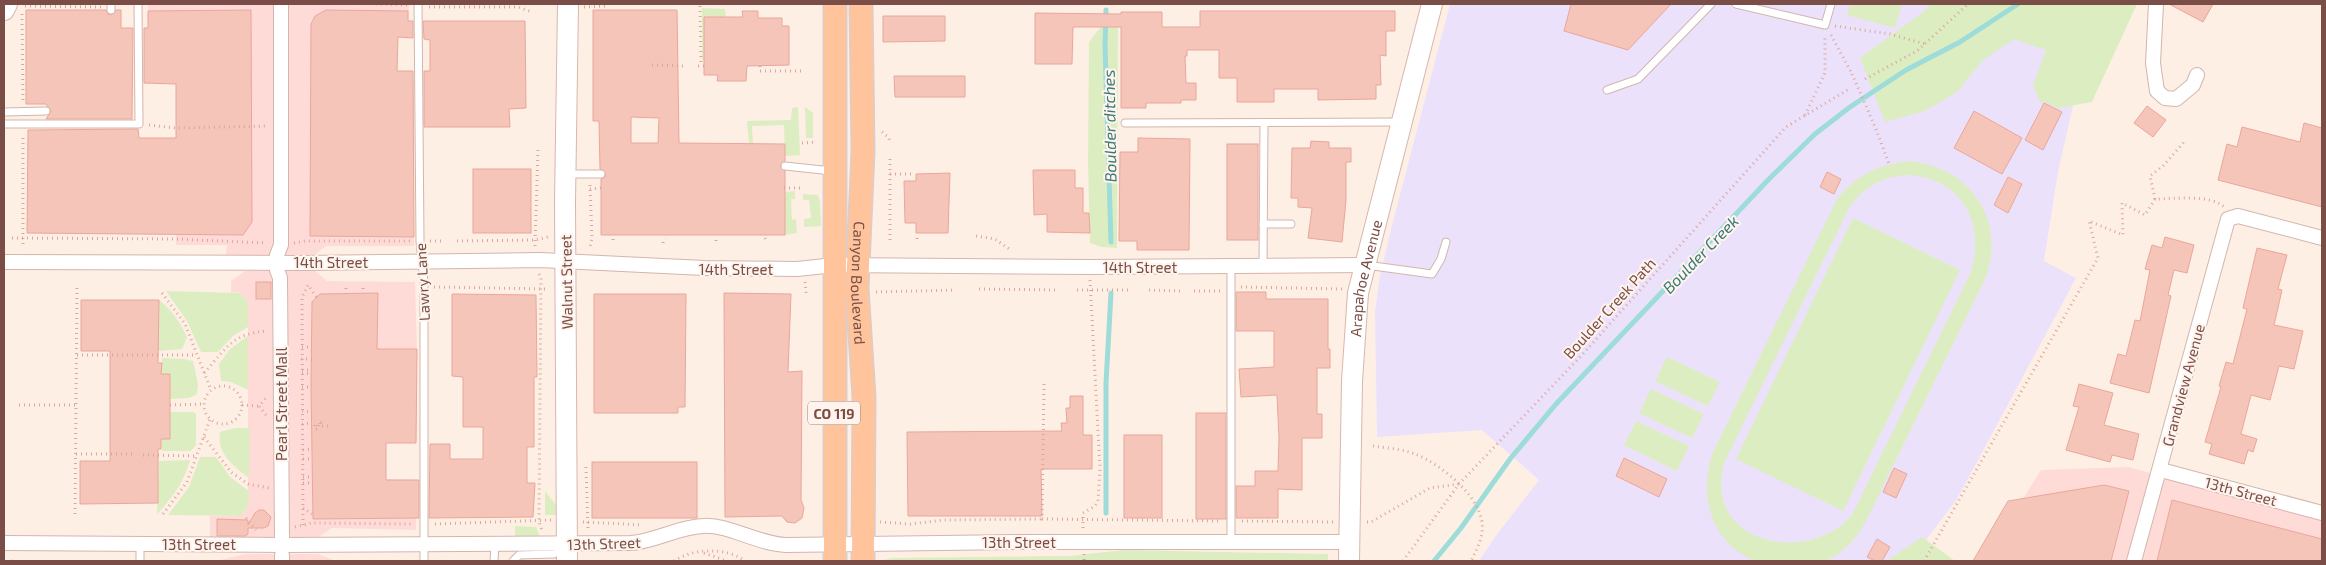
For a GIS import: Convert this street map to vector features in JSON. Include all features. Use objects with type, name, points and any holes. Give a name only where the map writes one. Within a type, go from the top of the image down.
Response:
[{"type":"main road","name":"Canyon Boulevard","points":[[834,4],[835,265],[833,291],[835,553]]},
{"type":"main road","name":"Canyon Boulevard","points":[[861,4],[863,151],[858,265],[864,396],[863,552]]},
{"type":"street","points":[[279,250],[281,4]]},
{"type":"street","points":[[554,4],[567,42]]},
{"type":"street","name":"Arapahoe Avenue","points":[[1349,552],[1354,345],[1358,293],[1432,4]]},
{"type":"street","points":[[2156,4],[2152,63],[2157,91],[2165,98],[2176,99],[2193,86],[2197,75]]},
{"type":"street","name":"Walnut Street","points":[[567,553],[565,174],[567,42],[576,5]]},
{"type":"street","points":[[2236,216],[2322,238]]},
{"type":"street","name":"Grandview Avenue","points":[[2134,561],[2161,470],[2228,219],[2236,216]]},
{"type":"street","name":"14th Street","points":[[4,262],[566,261],[680,268],[797,269],[835,265],[1090,267],[1366,264]]},
{"type":"street","name":"Pearl Street Mall","points":[[277,270],[280,278],[281,329],[282,535]]},
{"type":"street","name":"13th Street","points":[[2161,470],[2322,512]]},
{"type":"street","name":"13th Street","points":[[8,543],[494,544],[567,553],[646,542],[703,526],[725,530],[771,544],[835,553],[1084,542],[1231,541],[1349,552]]},
{"type":"lane","points":[[4,124],[139,124],[138,4]]},
{"type":"lane","name":"Lawry Lane","points":[[418,4],[422,262],[424,282],[424,561]]},
{"type":"lane","points":[[1607,90],[1638,79],[1711,4]]},
{"type":"lane","points":[[1736,4],[1825,25],[1831,4]]},
{"type":"lane","points":[[4,112],[46,111]]},
{"type":"lane","points":[[1125,123],[1402,122]]},
{"type":"lane","points":[[1263,266],[1264,123]]},
{"type":"lane","points":[[785,166],[835,172]]},
{"type":"lane","points":[[565,174],[600,174]]},
{"type":"lane","points":[[1263,224],[1291,224]]},
{"type":"lane","name":"14th Street","points":[[1366,264],[1432,274],[1441,259],[1446,242]]},
{"type":"lane","points":[[1231,266],[1231,541]]},
{"type":"lane","points":[[140,544],[140,561]]},
{"type":"lane","points":[[494,544],[494,561]]},
{"type":"lane","points":[[513,561],[519,555],[525,554],[567,553]]},
{"type":"path","points":[[376,4],[518,7],[532,12]]},
{"type":"path","points":[[1865,79],[1917,51],[1968,4]]},
{"type":"path","points":[[576,5],[607,6]]},
{"type":"path","points":[[11,6],[111,7]]},
{"type":"path","points":[[700,6],[701,66]]},
{"type":"path","points":[[1825,25],[1890,34],[1925,44]]},
{"type":"path","points":[[1825,25],[1852,74],[1889,164]]},
{"type":"path","points":[[1806,115],[1825,73],[1825,25]]},
{"type":"path","points":[[652,65],[685,66]]},
{"type":"path","points":[[760,66],[760,71],[803,71]]},
{"type":"path","name":"Boulder Creek Path","points":[[1403,561],[1459,484],[1582,355],[1786,127],[1849,88]]},
{"type":"path","points":[[139,124],[176,128],[281,126]]},
{"type":"path","points":[[802,143],[816,142]]},
{"type":"path","points":[[1924,561],[2098,258],[2089,221],[2123,234],[2122,203],[2145,215],[2156,199],[2150,176],[2163,166],[2184,142]]},
{"type":"path","points":[[535,249],[538,148]]},
{"type":"path","points":[[890,159],[890,240]]},
{"type":"path","points":[[890,174],[913,174]]},
{"type":"path","points":[[590,247],[592,238],[590,187],[601,188]]},
{"type":"path","points":[[784,188],[800,188]]},
{"type":"path","points":[[2156,199],[2204,199],[2220,203],[2236,216]]},
{"type":"path","points":[[976,236],[995,239],[1010,250],[1017,252]]},
{"type":"path","points":[[457,240],[535,240],[552,237]]},
{"type":"path","points":[[12,238],[176,239],[279,250],[305,241],[414,241]]},
{"type":"path","points":[[663,243],[664,238]]},
{"type":"path","points":[[917,238],[917,243]]},
{"type":"path","points":[[426,241],[441,241]]},
{"type":"path","points":[[1084,542],[1083,513],[1095,506],[1098,500],[1100,469],[1090,267]]},
{"type":"path","points":[[536,269],[541,277],[539,522],[544,538]]},
{"type":"path","points":[[805,282],[806,293]]},
{"type":"path","points":[[304,525],[301,359],[302,297],[308,285],[318,298]]},
{"type":"path","points":[[431,286],[550,289]]},
{"type":"path","points":[[75,514],[77,287]]},
{"type":"path","points":[[1237,287],[1344,289]]},
{"type":"path","points":[[346,288],[346,294]]},
{"type":"path","points":[[363,288],[363,293]]},
{"type":"path","points":[[979,289],[1059,290]]},
{"type":"path","points":[[870,292],[956,290]]},
{"type":"path","points":[[1077,290],[1132,290]]},
{"type":"path","points":[[1149,290],[1180,291]]},
{"type":"path","points":[[1194,290],[1223,291]]},
{"type":"path","points":[[162,293],[185,324],[210,390]]},
{"type":"path","points":[[204,372],[235,340],[248,332],[281,329]]},
{"type":"path","points":[[302,347],[312,347]]},
{"type":"path","points":[[77,355],[197,355]]},
{"type":"path","points":[[301,359],[312,359]]},
{"type":"path","points":[[302,372],[312,372]]},
{"type":"path","points":[[1042,519],[1044,384]]},
{"type":"path","points":[[216,386],[228,386],[239,393],[242,405],[238,417],[227,424],[210,419],[206,414],[204,404],[206,395],[210,390],[216,386]]},
{"type":"path","points":[[302,387],[311,387]]},
{"type":"path","points":[[19,404],[76,405]]},
{"type":"path","points":[[170,405],[204,404]]},
{"type":"path","points":[[242,405],[259,406]]},
{"type":"path","points":[[302,411],[312,412]]},
{"type":"path","points":[[163,514],[187,482],[210,419]]},
{"type":"path","points":[[302,424],[314,424],[315,429],[318,429],[319,423],[322,422],[320,426],[330,426]]},
{"type":"path","points":[[204,436],[231,472],[248,484],[282,490]]},
{"type":"path","points":[[1373,446],[1414,454],[1432,462],[1459,484],[1475,504],[1483,532],[1471,561]]},
{"type":"path","points":[[303,450],[312,450]]},
{"type":"path","points":[[76,454],[135,454]]},
{"type":"path","points":[[143,455],[197,456]]},
{"type":"path","points":[[303,459],[312,459]]},
{"type":"path","points":[[586,462],[588,536]]},
{"type":"path","points":[[303,477],[312,477]]},
{"type":"path","points":[[303,483],[312,483]]},
{"type":"path","points":[[1371,522],[1430,488],[1459,484]]},
{"type":"path","points":[[303,508],[312,514]]},
{"type":"path","points":[[246,518],[257,532],[282,535],[304,525],[322,523],[417,524]]},
{"type":"path","points":[[317,518],[322,523]]},
{"type":"path","points":[[432,524],[539,522],[556,519]]},
{"type":"path","points":[[576,519],[588,524],[647,525]]},
{"type":"path","points":[[864,520],[885,524],[910,524],[944,520],[1042,519],[1327,522]]},
{"type":"path","points":[[674,561],[700,552],[732,554],[743,561]]},
{"type":"path","points":[[700,552],[727,561]]},
{"type":"shaded area","points":[[148,4],[409,4],[408,38],[398,37],[374,54],[407,83],[414,83],[414,246],[326,246],[313,256],[226,255],[227,245],[176,245],[176,104],[185,103],[184,84],[150,83]]},
{"type":"shaded area","points":[[1450,4],[2096,4],[2058,172],[2044,261],[2076,278],[1957,499],[1914,556],[1905,561],[1479,561],[1539,480],[1482,430],[1377,437],[1375,312],[1379,281]]},
{"type":"shaded area","points":[[245,271],[315,271],[327,281],[415,282],[417,349],[416,443],[386,443],[386,479],[416,480],[416,530],[332,528],[317,538],[210,539],[210,516],[241,516],[248,506],[248,302],[240,293],[231,292],[231,281]]},
{"type":"shaded area","points":[[2128,467],[2322,520],[2322,561],[1984,561],[2041,470]]},
{"type":"shaded area","points":[[246,554],[318,554],[336,561],[216,561]]},
{"type":"green space","points":[[1850,4],[1902,4],[1895,28],[1847,15]]},
{"type":"green space","points":[[1931,4],[2137,4],[2092,102],[2059,108],[2044,102],[2040,103],[2033,85],[2046,50],[2014,39],[1982,61],[1957,92],[1925,111],[1885,122],[1860,58],[1923,12]]},
{"type":"green space","points":[[702,8],[725,9],[726,17],[705,17],[704,60],[702,60]]},
{"type":"green space","points":[[1102,14],[1118,15],[1117,248],[1101,247],[1090,243],[1088,164],[1089,42],[1100,28]]},
{"type":"green space","points":[[798,107],[800,155],[785,156],[784,125],[752,126],[753,144],[749,144],[747,121],[791,120],[792,108]]},
{"type":"green space","points":[[805,107],[813,113],[813,138],[806,138]]},
{"type":"green space","points":[[1911,161],[1932,166],[1951,174],[1967,186],[1979,201],[1987,218],[1991,237],[1991,258],[1985,279],[1866,521],[1854,539],[1844,550],[1832,558],[1821,562],[1764,562],[1749,559],[1728,543],[1713,520],[1709,507],[1707,479],[1713,452],[1837,199],[1852,183],[1861,177],[1889,164]],"holes":[[[1904,175],[1924,177],[1941,184],[1954,193],[1965,205],[1972,220],[1975,237],[1970,274],[1852,515],[1834,531],[1812,540],[1788,542],[1764,539],[1744,529],[1729,513],[1722,491],[1724,463],[1849,208],[1860,195],[1880,181]]]},
{"type":"green space","points":[[795,191],[795,199],[791,199],[792,220],[796,219],[797,233],[785,235],[784,192]]},
{"type":"green space","points":[[803,194],[818,195],[821,226],[804,227],[804,219],[811,218],[809,200],[803,200]]},
{"type":"green space","points":[[1853,218],[1960,270],[1843,511],[1736,459]]},
{"type":"green space","points":[[166,291],[240,293],[248,302],[248,327],[233,336],[218,352],[201,352],[187,321]]},
{"type":"green space","points":[[159,300],[182,326],[187,337],[182,349],[158,351]]},
{"type":"green space","points":[[248,336],[248,390],[231,382],[221,381],[219,364],[230,349]]},
{"type":"green space","points":[[1667,357],[1720,382],[1708,406],[1655,381]]},
{"type":"green space","points":[[162,358],[193,361],[198,384],[197,394],[189,398],[170,399],[170,374],[161,374]]},
{"type":"green space","points":[[1651,389],[1704,414],[1692,438],[1639,413]]},
{"type":"green space","points":[[170,412],[193,412],[196,414],[196,445],[191,451],[162,451],[161,439],[170,439]]},
{"type":"green space","points":[[1636,421],[1689,446],[1677,471],[1624,445]]},
{"type":"green space","points":[[235,428],[250,428],[249,478],[227,459],[219,440],[220,432]]},
{"type":"green space","points":[[200,457],[216,457],[230,477],[249,491],[248,506],[241,516],[168,515],[189,487]]},
{"type":"green space","points":[[190,460],[185,475],[177,489],[157,514],[159,461]]},
{"type":"green space","points":[[545,491],[556,505],[557,515],[545,515]]},
{"type":"green space","points":[[515,526],[536,527],[540,537],[515,537]]},
{"type":"green space","points":[[1922,537],[1955,561],[1887,561]]},
{"type":"green space","points":[[1124,550],[1328,554],[1328,561],[879,561],[892,558],[1069,556]]},
{"type":"building","points":[[1571,4],[1671,4],[1628,50],[1564,31]]},
{"type":"building","points":[[2169,4],[2213,4],[2203,22]]},
{"type":"building","points":[[26,10],[106,10],[111,15],[116,10],[121,10],[121,28],[133,28],[132,119],[46,119],[51,111],[46,104],[26,104]]},
{"type":"building","points":[[251,10],[252,222],[243,235],[27,233],[28,130],[138,129],[139,138],[176,138],[176,84],[144,83],[144,28],[148,28],[148,11]]},
{"type":"building","points":[[326,10],[408,11],[408,21],[413,21],[413,38],[398,37],[397,71],[413,71],[414,237],[310,236],[311,24],[315,16]]},
{"type":"building","points":[[593,10],[677,10],[679,143],[785,144],[785,161],[780,166],[785,171],[785,235],[601,235],[601,179],[606,174],[600,169],[599,121],[593,121]],"holes":[[[631,117],[659,118],[658,143],[631,143]]]},
{"type":"building","points":[[742,11],[758,11],[758,18],[782,18],[782,26],[789,26],[789,65],[747,66],[746,81],[717,81],[718,75],[704,75],[704,17],[743,17]]},
{"type":"building","points":[[1200,11],[1395,11],[1395,31],[1386,31],[1386,56],[1380,55],[1381,85],[1376,85],[1376,99],[1318,100],[1318,89],[1274,89],[1274,102],[1237,102],[1237,78],[1219,78],[1219,50],[1187,50],[1187,56],[1185,56],[1186,83],[1196,83],[1196,100],[1181,100],[1181,103],[1146,103],[1146,108],[1121,108],[1121,27],[1073,27],[1072,64],[1035,64],[1035,13],[1121,14],[1121,12],[1162,12],[1162,27],[1200,27]]},
{"type":"building","points":[[883,16],[945,16],[945,41],[883,42]]},
{"type":"building","points":[[423,21],[525,21],[526,108],[509,109],[510,127],[424,127],[424,71],[430,71],[430,40],[424,39]]},
{"type":"building","points":[[894,76],[965,76],[965,97],[895,97]]},
{"type":"building","points":[[2044,103],[2062,112],[2043,150],[2025,140]]},
{"type":"building","points":[[2147,106],[2166,120],[2153,137],[2134,123]]},
{"type":"building","points":[[1974,111],[2022,138],[2002,174],[1954,148]]},
{"type":"building","points":[[2304,123],[2322,128],[2322,207],[2218,180],[2227,144],[2237,147],[2242,127],[2300,142]]},
{"type":"building","points":[[1138,138],[1190,139],[1189,250],[1137,250],[1137,241],[1119,241],[1120,152],[1138,152]]},
{"type":"building","points":[[1311,141],[1329,142],[1329,148],[1351,148],[1351,162],[1346,162],[1346,200],[1342,242],[1308,238],[1312,208],[1298,207],[1298,198],[1291,198],[1292,148],[1310,148]]},
{"type":"building","points":[[1227,144],[1258,144],[1258,240],[1227,240]]},
{"type":"building","points":[[473,169],[531,169],[531,233],[473,233]]},
{"type":"building","points":[[1033,170],[1075,170],[1075,188],[1083,188],[1083,213],[1089,213],[1090,233],[1047,232],[1047,214],[1034,215]]},
{"type":"building","points":[[1827,172],[1841,179],[1834,194],[1820,187]]},
{"type":"building","points":[[950,173],[948,233],[916,233],[916,223],[905,223],[904,181],[916,181],[916,174]]},
{"type":"building","points":[[2008,177],[2022,184],[2008,213],[1994,205]]},
{"type":"building","points":[[2165,237],[2194,245],[2187,273],[2174,270],[2168,295],[2171,296],[2149,393],[2110,383],[2118,354],[2126,356],[2135,320],[2140,321],[2150,270],[2145,269],[2152,245],[2162,248]]},
{"type":"building","points":[[2257,248],[2287,255],[2278,289],[2282,290],[2274,325],[2303,331],[2294,369],[2279,366],[2270,400],[2251,395],[2241,434],[2257,439],[2253,452],[2248,450],[2244,464],[2209,454],[2212,444],[2205,442],[2221,387],[2219,386],[2226,362],[2233,364],[2247,309],[2243,308]]},
{"type":"building","points":[[256,282],[271,282],[271,299],[256,299]]},
{"type":"building","points":[[1236,292],[1266,292],[1266,299],[1328,299],[1330,368],[1317,368],[1317,414],[1322,414],[1322,438],[1302,438],[1302,490],[1278,489],[1278,518],[1236,518],[1236,486],[1255,486],[1255,471],[1278,471],[1279,438],[1277,395],[1241,397],[1239,369],[1274,367],[1274,331],[1236,331]]},
{"type":"building","points":[[378,293],[377,349],[417,349],[416,443],[386,443],[386,480],[419,480],[419,518],[313,519],[312,302],[320,294]]},
{"type":"building","points":[[724,293],[791,294],[788,372],[802,371],[801,500],[804,508],[802,518],[795,523],[787,522],[782,516],[725,517]]},
{"type":"building","points":[[452,294],[536,295],[537,377],[534,377],[534,447],[527,447],[527,483],[535,483],[533,517],[429,518],[430,444],[450,444],[450,459],[483,459],[483,427],[463,427],[463,377],[452,376]]},
{"type":"building","points":[[594,294],[686,294],[685,407],[678,407],[678,413],[594,413]]},
{"type":"building","points":[[81,300],[159,300],[158,363],[162,363],[161,374],[170,374],[170,439],[161,439],[161,449],[158,449],[158,503],[80,504],[80,461],[110,461],[110,351],[81,351]]},
{"type":"building","points":[[2079,384],[2113,393],[2104,425],[2139,434],[2133,460],[2112,455],[2110,462],[2066,450],[2079,407],[2073,406]]},
{"type":"building","points":[[1070,396],[1083,396],[1083,435],[1092,435],[1092,469],[1041,469],[1042,516],[908,516],[907,432],[1062,431],[1061,423],[1067,423],[1066,408],[1070,408]]},
{"type":"building","points":[[1196,413],[1226,413],[1226,519],[1196,519]]},
{"type":"building","points":[[1124,435],[1162,435],[1162,518],[1124,518]]},
{"type":"building","points":[[1624,458],[1667,479],[1659,497],[1616,476]]},
{"type":"building","points":[[592,462],[697,462],[697,518],[592,518]]},
{"type":"building","points":[[1894,468],[1907,474],[1896,498],[1883,492]]},
{"type":"building","points":[[2104,485],[2129,491],[2111,561],[1973,561],[2008,501]]},
{"type":"building","points":[[2172,500],[2322,539],[2322,561],[2157,561]]},
{"type":"building","points":[[259,510],[264,510],[271,517],[268,526],[264,528],[248,528],[248,534],[245,536],[217,536],[217,519],[248,520],[248,525]]},
{"type":"building","points":[[1877,539],[1890,547],[1882,561],[1875,561],[1867,557]]},
{"type":"waterway","name":"Boulder Creek","points":[[1434,561],[1461,528],[1510,459],[1556,404],[1770,178],[1815,134],[1850,107],[1906,70],[1960,42],[2018,4]]},
{"type":"waterway","name":"Boulder ditches","points":[[1106,10],[1105,46],[1111,242]]},
{"type":"waterway","name":"Boulder ditches","points":[[1106,513],[1106,383],[1111,293]]}]
